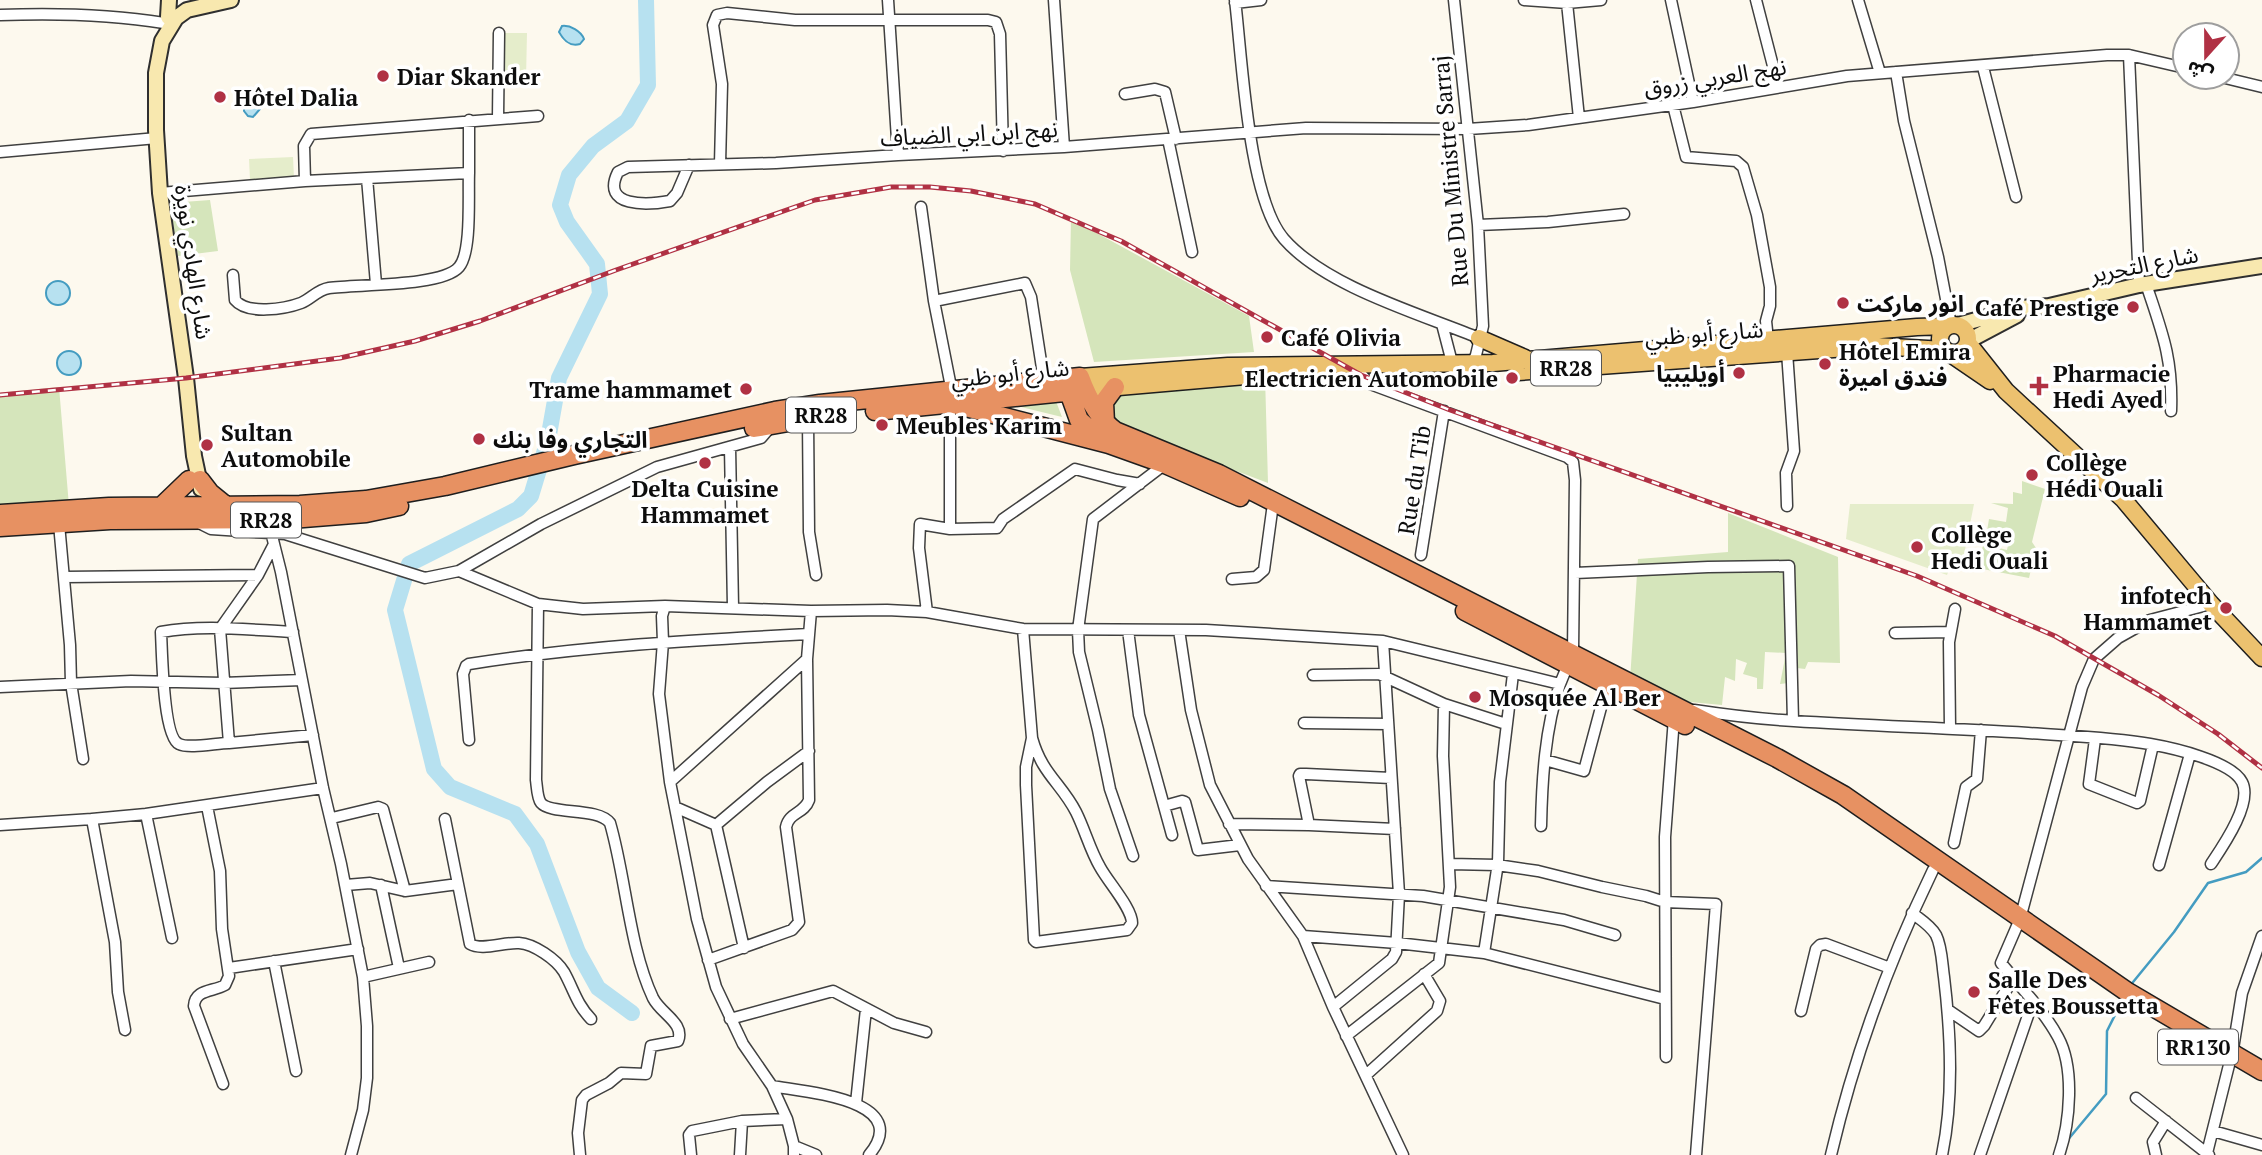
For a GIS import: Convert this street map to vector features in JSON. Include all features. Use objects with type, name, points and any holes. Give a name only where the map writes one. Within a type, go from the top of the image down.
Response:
[{"type":"highway","name":"شارع أبو ظبي","points":[[568,462],[775,411],[820,404],[952,400],[1044,381],[1074,384]]},
{"type":"highway","name":"شارع أبو ظبي","points":[[568,462],[820,415],[1074,384]]},
{"type":"highway","name":"RR130","points":[[1074,384],[1105,423],[1127,437],[1219,474],[1676,714],[1835,803],[2131,1000],[2262,1082]]},
{"type":"highway","name":"RR130","points":[[1074,384],[1079,420],[1095,436],[1108,444],[1165,464],[1272,511],[1570,659],[1607,685],[1777,758],[1843,794],[2018,924]]},
{"type":"highway","points":[[1105,423],[1104,402],[1115,387]]},
{"type":"highway","points":[[952,400],[1108,444]]},
{"type":"highway","name":"RR28","points":[[0,514],[163,505],[198,514],[226,506],[300,505],[366,500],[568,462]]},
{"type":"highway","name":"RR28","points":[[0,527],[198,514],[291,519],[366,513],[448,497],[532,470]]},
{"type":"highway","points":[[163,505],[195,480],[226,506]]},
{"type":"highway","name":"RR130","points":[[2230,1060],[2262,1072]]},
{"type":"main road","name":"شارع أبو ظبي","points":[[1074,384],[1228,366],[1462,368],[1726,350],[1768,340],[1952,325]]},
{"type":"main road","name":"RR28","points":[[1952,325],[1966,331],[1968,342],[2006,391]]},
{"type":"main road","points":[[1952,325],[1940,335],[1947,351],[1961,352],[1968,342]]},
{"type":"main road","points":[[1479,338],[1531,360]]},
{"type":"main road","name":"شارع أبو ظبي","points":[[1462,368],[1531,360],[1726,350],[1787,352],[1875,345],[1947,351]]},
{"type":"main road","name":"RR28","points":[[1947,351],[2006,391],[2123,499],[2211,604],[2262,658]]},
{"type":"main road","name":"شارع أبو ظبي","points":[[1074,384],[1115,387],[1356,369]]},
{"type":"street","points":[[186,3],[231,0]]},
{"type":"street","points":[[888,0],[898,155]]},
{"type":"street","points":[[1054,0],[1064,148]]},
{"type":"street","points":[[1261,0],[1235,2],[1251,133],[1265,206],[1283,238],[1301,256],[1324,271],[1364,291],[1479,338]]},
{"type":"street","name":"Rue Du Ministre Sarraj","points":[[1454,0],[1478,225],[1483,326],[1462,368]]},
{"type":"street","points":[[1524,0],[1567,3],[1601,0]]},
{"type":"street","points":[[1671,0],[1693,102]]},
{"type":"street","points":[[1756,0],[1773,66],[1770,87]]},
{"type":"street","points":[[1858,0],[1880,73]]},
{"type":"street","name":"شارع الهادي نويرة","points":[[156,73],[153,53],[155,39],[166,20],[186,3]]},
{"type":"street","name":"شارع الهادي نويرة","points":[[186,3],[166,31],[158,54],[157,138],[160,193],[186,378],[198,514]]},
{"type":"street","points":[[1567,3],[1579,118]]},
{"type":"street","points":[[720,164],[722,84],[713,24],[717,15],[737,12],[795,20],[996,22],[1000,34],[1003,151]]},
{"type":"street","points":[[0,15],[79,14],[166,20]]},
{"type":"street","points":[[498,118],[499,33]]},
{"type":"street","points":[[2129,55],[2143,284],[2167,347],[2172,385],[2171,411]]},
{"type":"street","name":"نهج العربي زروق","points":[[1251,133],[1340,126],[1468,129],[1528,125],[1693,102],[1770,87],[1880,73],[2129,55],[2171,65]]},
{"type":"street","points":[[1983,67],[2016,197]]},
{"type":"street","points":[[1896,72],[1904,121],[1952,325]]},
{"type":"street","points":[[2241,82],[2262,87]]},
{"type":"street","points":[[1125,94],[1155,89],[1165,92],[1169,102],[1172,139],[1192,252]]},
{"type":"street","points":[[1673,105],[1686,157],[1735,162],[1743,167],[1757,215],[1770,286],[1770,306],[1766,321],[1768,340]]},
{"type":"street","points":[[305,181],[304,146],[311,134],[538,116]]},
{"type":"street","points":[[233,275],[235,300],[243,307],[254,310],[297,304],[327,289],[441,278],[459,267],[466,249],[469,120]]},
{"type":"street","name":"نهج ابن ابي الضياف","points":[[689,165],[677,193],[670,201],[626,202],[617,196],[615,191],[616,176],[622,168],[1064,148],[1251,133]]},
{"type":"street","points":[[0,152],[157,138]]},
{"type":"street","points":[[160,193],[305,181],[469,173]]},
{"type":"street","points":[[367,178],[376,284]]},
{"type":"street","points":[[921,207],[952,400],[950,528]]},
{"type":"street","points":[[1478,225],[1548,222],[1624,214]]},
{"type":"street","name":"شارع التحرير","points":[[1952,325],[2143,284],[2262,267]]},
{"type":"street","points":[[934,300],[1025,283],[1031,297],[1044,381]]},
{"type":"street","name":"شارع التحرير","points":[[1968,342],[2025,310]]},
{"type":"street","points":[[1442,324],[1462,368]]},
{"type":"street","points":[[1787,352],[1794,451],[1786,473],[1787,506]]},
{"type":"street","points":[[1356,369],[1370,384],[1571,459],[1575,480],[1575,573],[1570,659],[1552,713],[1545,760],[1541,826]]},
{"type":"street","name":"Rue du Tib","points":[[1422,555],[1444,411]]},
{"type":"street","points":[[808,419],[809,532],[816,575]]},
{"type":"street","points":[[198,514],[211,529],[285,534],[425,578],[459,571],[541,524],[645,473],[674,461],[761,438],[773,424]]},
{"type":"street","points":[[730,447],[733,607]]},
{"type":"street","points":[[1133,856],[1104,765],[1079,652],[1078,630],[1094,519],[1165,464]]},
{"type":"street","points":[[928,612],[918,527],[921,523],[950,528],[997,528],[1003,519],[1074,469],[1117,481],[1140,484]]},
{"type":"street","points":[[1232,579],[1256,577],[1264,570],[1272,511]]},
{"type":"street","points":[[59,524],[71,683],[83,759]]},
{"type":"street","points":[[271,532],[363,977],[368,1026],[367,1078],[363,1110],[351,1155]]},
{"type":"street","points":[[229,743],[220,629],[258,575],[273,546]]},
{"type":"street","points":[[1575,573],[1789,566],[1793,721]]},
{"type":"street","points":[[459,571],[538,604],[610,610],[665,606],[928,612],[1023,629],[1282,633],[1383,641],[1560,684]]},
{"type":"street","points":[[65,577],[258,575]]},
{"type":"street","points":[[538,604],[536,780],[539,798],[546,806],[603,817],[610,823],[645,974],[659,1009],[680,1029],[678,1041],[651,1046],[646,1074],[621,1073],[582,1100],[579,1112],[580,1155]]},
{"type":"street","points":[[2059,1155],[2068,1113],[2066,1057],[2059,1038],[2001,963],[2018,924],[2082,687],[2094,659],[2118,638],[2150,620],[2211,604]]},
{"type":"street","points":[[665,606],[662,617],[659,694],[670,782],[697,919],[708,960],[730,1019],[743,1044],[772,1086],[787,1119],[794,1151],[816,1155]]},
{"type":"street","points":[[1950,728],[1950,632],[1955,609]]},
{"type":"street","points":[[708,960],[792,930],[798,925],[786,827],[790,816],[806,807],[809,800],[807,659],[811,611]]},
{"type":"street","points":[[293,632],[220,629],[177,629],[161,632],[170,733],[179,744],[229,743],[313,735]]},
{"type":"street","points":[[1023,629],[1032,738],[1042,765],[1070,801],[1099,866],[1132,917],[1132,923],[1127,930],[1036,942],[1032,938],[1026,785],[1026,766],[1032,738]]},
{"type":"street","points":[[1128,630],[1139,715],[1172,835]]},
{"type":"street","points":[[1179,630],[1191,710],[1210,785],[1240,845],[1303,936],[1346,1036],[1403,1155]]},
{"type":"street","points":[[1895,633],[1950,632]]},
{"type":"street","points":[[469,740],[463,674],[466,666],[537,653],[663,642],[809,634]]},
{"type":"street","points":[[1333,1007],[1392,959],[1397,943],[1399,894],[1383,641]]},
{"type":"street","points":[[670,782],[807,659]]},
{"type":"street","points":[[1313,675],[1376,673],[1444,705],[1506,724]]},
{"type":"street","points":[[1483,953],[1497,865],[1500,782],[1513,674]]},
{"type":"street","points":[[0,687],[131,681],[223,683],[303,680]]},
{"type":"street","points":[[1545,760],[1584,771],[1607,685]]},
{"type":"street","points":[[1346,1036],[1438,963],[1443,948],[1450,864],[1443,756],[1444,705]]},
{"type":"street","points":[[1666,1057],[1666,825],[1676,714],[2070,736],[2153,745],[2190,754],[2231,771],[2244,785],[2239,814],[2228,838],[2211,864]]},
{"type":"street","points":[[1304,723],[1388,724]]},
{"type":"street","points":[[1954,843],[1966,787],[1977,779],[1982,730]]},
{"type":"street","points":[[2095,739],[2089,784],[2137,803],[2140,801],[2153,745]]},
{"type":"street","points":[[716,825],[809,751]]},
{"type":"street","points":[[2159,865],[2190,754]]},
{"type":"street","points":[[1309,825],[1300,774],[1391,778]]},
{"type":"street","points":[[0,825],[146,814],[323,788]]},
{"type":"street","points":[[1164,806],[1182,801],[1185,803],[1198,850],[1240,845]]},
{"type":"street","points":[[206,806],[220,871],[222,929],[229,976],[225,985],[199,994],[194,1006],[223,1084]]},
{"type":"street","points":[[675,807],[716,825]]},
{"type":"street","points":[[332,818],[382,808],[405,891]]},
{"type":"street","points":[[146,814],[172,938]]},
{"type":"street","points":[[92,819],[115,942],[118,992],[125,1030]]},
{"type":"street","points":[[445,819],[470,944],[477,947],[514,943],[535,948],[559,966],[576,1001],[591,1019]]},
{"type":"street","points":[[1229,824],[1395,829]]},
{"type":"street","points":[[716,825],[744,948]]},
{"type":"street","points":[[1450,864],[1497,865],[1538,871],[1665,902],[1706,902],[1717,906],[1696,1155]]},
{"type":"street","points":[[1831,1155],[1875,1008],[1912,913],[1933,870]]},
{"type":"street","points":[[346,886],[370,883],[405,891],[458,884]]},
{"type":"street","points":[[381,885],[399,968]]},
{"type":"street","points":[[1266,886],[1399,894],[1492,906],[1564,919],[1615,935]]},
{"type":"street","points":[[1912,913],[1929,926],[1937,937],[1948,1010],[1950,1097],[1942,1155]]},
{"type":"street","points":[[1303,936],[1483,953],[1665,999]]},
{"type":"street","points":[[2136,1098],[2208,1154],[2230,1060],[2242,993],[2262,936]]},
{"type":"street","points":[[1801,1011],[1815,950],[1820,945],[1829,945],[1890,968]]},
{"type":"street","points":[[229,968],[358,949]]},
{"type":"street","points":[[274,961],[296,1071]]},
{"type":"street","points":[[363,977],[429,962]]},
{"type":"street","points":[[1366,1075],[1437,1011],[1440,1001],[1424,974]]},
{"type":"street","points":[[1948,1010],[1979,1031],[2014,979]]},
{"type":"street","points":[[730,1019],[826,991],[840,993],[894,1023],[926,1032]]},
{"type":"street","points":[[1980,1155],[2033,1001]]},
{"type":"street","points":[[856,1103],[866,1009]]},
{"type":"street","points":[[772,1086],[856,1103],[876,1117],[878,1137],[869,1155]]},
{"type":"street","points":[[691,1155],[689,1135],[692,1131],[742,1121],[787,1119]]},
{"type":"street","points":[[740,1155],[742,1121]]},
{"type":"street","points":[[2156,1155],[2152,1142],[2166,1121]]},
{"type":"street","points":[[2213,1131],[2262,1145]]},
{"type":"green space","points":[[503,33],[527,33],[526,79],[502,79]]},
{"type":"green space","points":[[293,157],[294,178],[250,180],[249,159]]},
{"type":"green space","points":[[210,200],[218,251],[178,256],[170,203]]},
{"type":"green space","points":[[1071,219],[1249,316],[1254,352],[1094,362],[1070,270]]},
{"type":"green space","points":[[1265,376],[1268,483],[1100,419],[1106,395],[1199,380]]},
{"type":"green space","points":[[59,387],[69,506],[0,512],[0,393]]},
{"type":"green space","points":[[1054,396],[1062,417],[997,401]]},
{"type":"green space","name":"Collège Hedi Ouali","points":[[2022,481],[2045,489],[2032,542],[2036,548],[2029,578],[1962,565],[1964,555],[1981,557],[1983,544],[2007,550],[2010,535],[1987,531],[1989,519],[2006,522],[2008,508],[1991,503],[2013,504],[2013,492],[2022,494]]},
{"type":"green space","name":"Collège Hedi Ouali","points":[[1850,504],[1974,504],[1962,565],[1950,567],[1947,575],[1846,539]]},
{"type":"green space","points":[[1728,513],[1838,557],[1840,663],[1808,662],[1805,669],[1797,668],[1797,682],[1780,684],[1786,653],[1765,652],[1763,689],[1757,689],[1757,678],[1743,674],[1747,663],[1736,659],[1735,681],[1725,677],[1722,705],[1690,702],[1630,680],[1638,559],[1728,552]]},
{"type":"water","points":[[562,26],[575,29],[584,39],[580,44],[573,45],[559,32]]},
{"type":"water","points":[[249,88],[255,91],[260,109],[253,117],[244,111],[245,92]]},
{"type":"water","points":[[58,281],[67,284],[70,293],[67,302],[58,305],[49,302],[46,293],[49,284]]},
{"type":"water","points":[[69,351],[78,354],[81,363],[78,372],[69,375],[60,372],[57,363],[60,354]]},
{"type":"waterway","points":[[632,1013],[598,988],[578,952],[537,844],[515,814],[450,787],[434,769],[395,610],[409,564],[518,509],[531,496],[548,440],[559,378],[600,294],[597,264],[567,222],[560,205],[569,175],[593,146],[627,121],[648,85],[646,0]]},
{"type":"waterway","points":[[2129,987],[2174,932],[2208,883],[2246,872],[2262,858]]},
{"type":"waterway","points":[[2066,1142],[2106,1094],[2107,1031],[2123,999]]},
{"type":"railway","points":[[0,395],[186,378],[340,358],[415,341],[480,321],[815,200],[891,187],[971,191],[1035,204],[1121,241],[1361,375],[1450,410],[1917,576],[2055,636],[2158,695],[2218,734],[2262,768]]},
{"type":"place","name":"Diar Skander","points":[[383,76]]},
{"type":"place","name":"Hôtel Dalia","points":[[220,97]]},
{"type":"place","name":"انور ماركت","points":[[1843,303]]},
{"type":"place","name":"Café Prestige","points":[[2133,307]]},
{"type":"place","name":"Café Olivia","points":[[1267,337]]},
{"type":"place","name":"Hôtel Emira فندق اميرة","points":[[1825,364]]},
{"type":"place","name":"أويليبيا","points":[[1739,373]]},
{"type":"place","name":"Electricien Automobile","points":[[1512,378]]},
{"type":"place","name":"Pharmacie Hedi Ayed","points":[[2039,386]]},
{"type":"place","name":"Trame hammamet","points":[[746,389]]},
{"type":"place","name":"Meubles Karim","points":[[882,425]]},
{"type":"place","name":"التجاري وفا بنك","points":[[479,439]]},
{"type":"place","name":"Sultan Automobile","points":[[207,445]]},
{"type":"place","name":"Delta Cuisine Hammamet","points":[[705,463]]},
{"type":"place","name":"Collège Hédi Ouali","points":[[2032,475]]},
{"type":"place","name":"Collège Hedi Ouali","points":[[1917,547]]},
{"type":"place","name":"infotech Hammamet","points":[[2226,608]]},
{"type":"place","name":"Mosquée Al Ber","points":[[1475,697]]},
{"type":"place","name":"Salle Des Fêtes Boussetta","points":[[1974,992]]}]
